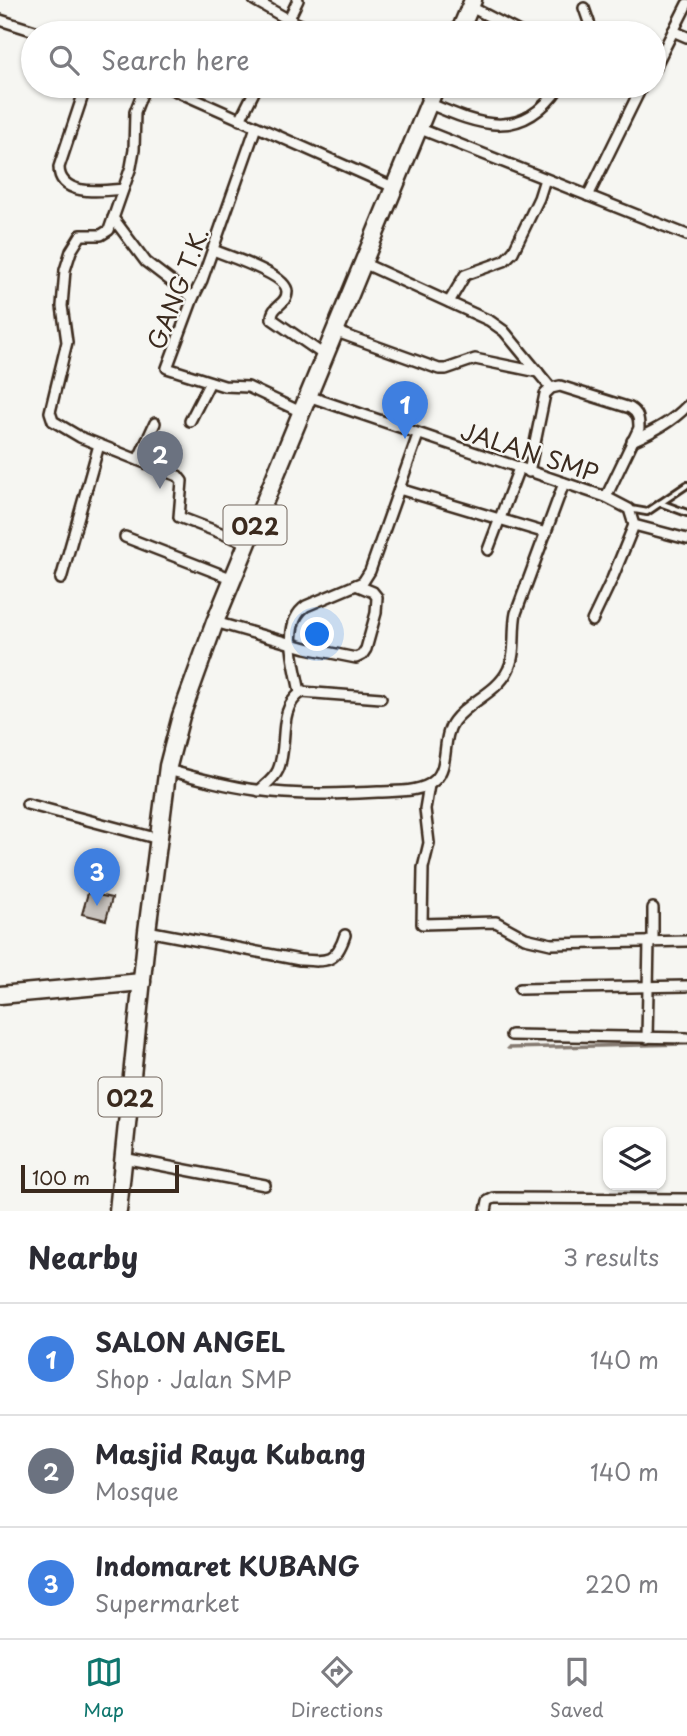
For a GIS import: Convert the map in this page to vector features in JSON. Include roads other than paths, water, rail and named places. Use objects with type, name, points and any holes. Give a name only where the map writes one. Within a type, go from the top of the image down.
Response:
[{"type":"highway","points":[[464,21],[472,3]]},
{"type":"highway","name":"022","points":[[118,1211],[147,931],[168,770],[181,716],[215,622],[430,98]]},
{"type":"highway","points":[[0,995],[142,982]]},
{"type":"street","points":[[254,0],[289,20],[298,0]]},
{"type":"street","points":[[472,3],[502,21]]},
{"type":"street","points":[[666,45],[687,4]]},
{"type":"street","points":[[584,8],[589,21]]},
{"type":"street","points":[[0,20],[21,27]]},
{"type":"street","points":[[673,31],[687,37]]},
{"type":"street","points":[[82,98],[59,167],[59,177],[65,185],[76,189],[123,189]]},
{"type":"street","points":[[140,98],[135,112],[134,150],[114,218],[106,233],[81,235],[68,261],[62,306],[67,342],[50,412],[53,421],[99,445],[181,478],[179,517],[247,543]]},
{"type":"street","points":[[192,98],[393,187]]},
{"type":"street","points":[[240,120],[251,98]]},
{"type":"street","points":[[428,103],[466,120],[501,125],[531,117],[551,98]]},
{"type":"street","points":[[588,196],[636,98]]},
{"type":"street","name":"GANG T.K.","points":[[256,127],[213,250],[192,298],[167,368],[224,386],[248,387],[301,412]]},
{"type":"street","points":[[418,128],[687,235]]},
{"type":"street","points":[[449,302],[465,275],[504,261],[513,253],[545,179]]},
{"type":"street","points":[[114,218],[146,261],[192,298]]},
{"type":"street","points":[[213,250],[265,271],[283,282],[287,295],[283,302],[275,306],[272,319],[324,355]]},
{"type":"street","points":[[363,263],[490,321],[504,331],[551,388]]},
{"type":"street","points":[[334,331],[439,369],[475,359],[538,372]]},
{"type":"street","points":[[190,421],[210,382]]},
{"type":"street","points":[[488,550],[524,470],[545,394],[551,388],[560,386],[636,412],[639,428],[606,497]]},
{"type":"street","name":"JALAN SMP","points":[[308,396],[606,497],[629,509]]},
{"type":"street","points":[[632,442],[679,415],[687,406]]},
{"type":"street","points":[[138,460],[155,423]]},
{"type":"street","points":[[300,694],[292,643],[293,621],[298,611],[320,598],[363,582],[370,571],[418,435]]},
{"type":"street","points":[[61,579],[99,445]]},
{"type":"street","points":[[564,483],[516,612],[512,628],[513,650],[508,670],[492,690],[455,719],[446,740],[441,772],[431,783],[425,809],[429,843],[423,868],[422,924],[495,922],[525,939],[551,944],[687,941]]},
{"type":"street","points":[[399,489],[546,533]]},
{"type":"street","points":[[592,621],[634,525],[629,509]]},
{"type":"street","points":[[634,525],[687,540]]},
{"type":"street","points":[[125,537],[233,579]]},
{"type":"street","points":[[215,622],[356,658],[362,655],[376,612],[377,597],[356,585]]},
{"type":"street","points":[[259,790],[272,779],[278,769],[289,707],[295,697],[300,694],[381,698]]},
{"type":"street","points":[[168,770],[259,790],[334,794],[400,791],[431,783]]},
{"type":"street","points":[[27,804],[159,839]]},
{"type":"street","points":[[648,1038],[653,908]]},
{"type":"street","points":[[147,931],[320,962],[332,959],[337,954],[345,935]]},
{"type":"street","points":[[520,989],[687,986]]},
{"type":"street","points":[[511,1035],[687,1038]]},
{"type":"street","points":[[123,1158],[265,1185]]},
{"type":"street","points":[[486,1211],[488,1201],[494,1198],[687,1199]]},
{"type":"lane","points":[[629,509],[647,512],[687,485]]},
{"type":"lane","points":[[660,503],[687,513]]},
{"type":"waterway","points":[[508,1048],[687,1044]]},
{"type":"place","name":"SALON ANGEL","points":[[405,439]]},
{"type":"place","name":"Masjid Raya Kubang","points":[[160,489]]},
{"type":"place","name":"Indomaret KUBANG","points":[[97,906]]}]
